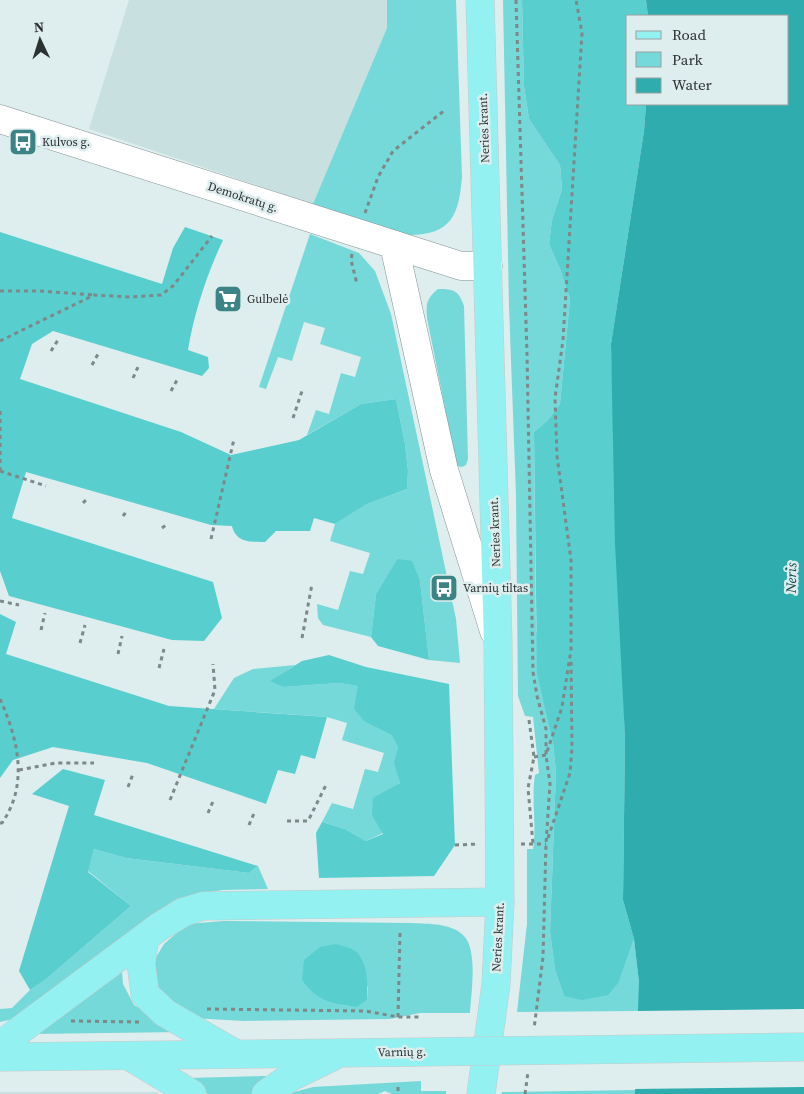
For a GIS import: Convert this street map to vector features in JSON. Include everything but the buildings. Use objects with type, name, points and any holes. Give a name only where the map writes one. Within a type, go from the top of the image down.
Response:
[{"type":"main road","name":"Neries krant.","points":[[480,0],[498,643],[500,902],[496,984],[481,1094]]},
{"type":"main road","points":[[0,1045],[159,927],[184,912],[203,906],[500,902]]},
{"type":"main road","points":[[145,938],[142,963],[145,994],[165,1013],[237,1054]]},
{"type":"main road","name":"Varnių g.","points":[[0,1058],[804,1047]]},
{"type":"main road","points":[[266,1094],[289,1078],[340,1053]]},
{"type":"main road","points":[[129,1056],[192,1094]]},
{"type":"street","name":"Demokratų g.","points":[[0,119],[461,266],[488,266]]},
{"type":"street","points":[[394,245],[444,470],[498,643]]},
{"type":"path","points":[[516,0],[527,354],[533,672],[536,696],[546,729],[546,755],[550,784],[546,844],[543,957],[534,1030]]},
{"type":"path","points":[[546,844],[570,773],[572,747],[571,560],[557,456],[555,398],[563,340],[582,33],[576,0]]},
{"type":"path","points":[[357,284],[351,260],[357,234],[378,177],[393,151],[445,110]]},
{"type":"path","points":[[0,291],[40,291],[130,297],[161,295],[174,286],[212,236]]},
{"type":"path","points":[[0,341],[94,295]]},
{"type":"path","points":[[51,351],[58,340]]},
{"type":"path","points":[[92,364],[98,354]]},
{"type":"path","points":[[132,378],[138,367]]},
{"type":"path","points":[[172,391],[177,380]]},
{"type":"path","points":[[293,418],[304,388]]},
{"type":"path","points":[[0,411],[0,471],[46,486],[41,489]]},
{"type":"path","points":[[211,539],[234,439]]},
{"type":"path","points":[[83,503],[87,499]]},
{"type":"path","points":[[123,516],[126,512]]},
{"type":"path","points":[[162,528],[166,525]]},
{"type":"path","points":[[302,638],[312,584]]},
{"type":"path","points":[[0,600],[19,605]]},
{"type":"path","points":[[41,630],[45,613]]},
{"type":"path","points":[[80,642],[85,625]]},
{"type":"path","points":[[118,654],[122,636]]},
{"type":"path","points":[[159,668],[164,649]]},
{"type":"path","points":[[546,755],[562,707],[571,650]]},
{"type":"path","points":[[170,800],[215,690],[212,664]]},
{"type":"path","points":[[0,699],[13,731],[19,770],[16,791],[10,811],[2,823],[0,823]]},
{"type":"path","points":[[528,720],[534,757],[528,788],[533,844]]},
{"type":"path","points":[[534,757],[546,755]]},
{"type":"path","points":[[19,770],[56,763],[94,762]]},
{"type":"path","points":[[128,788],[133,774]]},
{"type":"path","points":[[287,821],[308,821],[327,783]]},
{"type":"path","points":[[208,813],[214,798]]},
{"type":"path","points":[[249,825],[255,811]]},
{"type":"path","points":[[398,1018],[400,931]]},
{"type":"path","points":[[199,1009],[366,1011],[398,1018],[420,1017]]},
{"type":"path","points":[[47,1011],[57,1021],[154,1022],[165,1013]]},
{"type":"path","points":[[525,1094],[529,1066]]},
{"type":"path","points":[[398,1087],[398,1094]]},
{"type":"shaded area","points":[[129,0],[387,0],[387,28],[313,204],[89,129]]},
{"type":"shaded area","points":[[522,0],[646,0],[648,15],[626,15],[626,105],[646,105],[644,131],[611,344],[625,738],[623,900],[634,939],[619,982],[608,995],[582,1000],[564,996],[555,970],[550,932],[556,772],[553,743],[537,673],[534,432],[547,421],[560,404],[570,299],[549,244],[552,220],[562,189],[560,165],[529,119],[524,86]]},
{"type":"shaded area","points":[[185,227],[223,240],[202,294],[188,350],[208,357],[209,368],[202,376],[53,331],[32,344],[20,379],[181,432],[231,455],[299,440],[361,404],[396,399],[408,471],[407,489],[367,504],[335,524],[314,518],[310,531],[276,531],[265,542],[241,539],[234,532],[232,526],[211,525],[26,472],[12,518],[213,582],[222,618],[204,641],[172,640],[9,596],[0,571],[0,232],[162,284],[173,248]]},
{"type":"shaded area","points":[[397,559],[412,561],[420,581],[429,660],[378,646],[371,637],[376,594]]},
{"type":"shaded area","points":[[0,614],[16,622],[6,654],[169,706],[327,717],[315,759],[301,755],[295,774],[278,770],[266,804],[147,763],[53,747],[13,760],[0,778]]},
{"type":"shaded area","points":[[329,655],[366,667],[449,684],[455,845],[434,876],[319,878],[316,833],[322,822],[345,829],[366,841],[383,834],[372,816],[373,798],[400,783],[394,763],[398,747],[392,735],[365,722],[354,709],[358,686],[339,683],[283,687],[270,681],[302,661]]},
{"type":"shaded area","points":[[63,769],[105,780],[94,815],[258,866],[249,873],[126,858],[94,849],[88,872],[131,906],[45,980],[30,990],[19,971],[69,806],[32,794]]},
{"type":"shaded area","points":[[336,944],[355,951],[365,967],[367,1000],[357,1007],[326,1000],[314,993],[302,980],[304,960],[320,947]]},
{"type":"shaded area","points":[[0,1092],[158,1092],[158,1094],[0,1094]]},
{"type":"green space","points":[[387,0],[456,0],[461,190],[455,212],[450,220],[435,231],[424,234],[409,235],[313,204],[387,28]]},
{"type":"green space","points":[[503,0],[522,0],[524,86],[529,119],[560,165],[562,189],[552,220],[549,244],[570,299],[560,404],[547,421],[534,432],[536,628],[556,772],[550,932],[555,970],[564,996],[619,982],[634,939],[639,982],[639,1011],[517,1012],[527,924],[527,849],[533,849],[534,784],[535,775],[539,773],[533,717],[525,716],[518,696],[516,495],[509,306]]},
{"type":"green space","points":[[310,234],[359,253],[375,271],[391,314],[456,619],[460,663],[429,660],[420,581],[397,559],[376,594],[371,637],[323,625],[318,618],[317,604],[338,610],[350,571],[363,574],[370,553],[330,541],[335,524],[367,504],[407,489],[408,471],[396,399],[361,404],[307,435],[316,410],[329,414],[341,373],[355,377],[361,357],[320,344],[325,328],[304,322],[292,361],[278,357],[266,389],[259,387]]},
{"type":"green space","points":[[438,289],[448,289],[455,292],[460,297],[464,306],[468,459],[466,465],[462,467],[457,466],[455,458],[427,318],[428,302]]},
{"type":"green space","points":[[295,665],[271,681],[283,687],[339,683],[359,686],[365,722],[393,735],[398,747],[395,763],[400,783],[383,794],[372,816],[383,833],[366,841],[345,829],[322,822],[332,803],[353,809],[365,769],[378,772],[384,753],[342,740],[347,723],[327,717],[214,709],[234,678],[253,669]]},
{"type":"green space","points":[[94,849],[126,858],[249,873],[258,866],[268,889],[223,890],[177,899],[151,915],[48,1001],[27,1016],[0,1022],[0,1009],[12,1008],[30,990],[45,980],[131,906],[88,871]]},
{"type":"green space","points":[[223,921],[412,923],[447,926],[464,936],[471,952],[473,973],[470,1013],[420,1013],[390,1019],[244,1021],[192,1018],[155,990],[152,964],[164,944],[187,924]],"holes":[[[368,986],[367,1000],[357,1006],[342,1005]]]},
{"type":"green space","points":[[121,959],[123,984],[134,1005],[182,1032],[30,1034]]},
{"type":"green space","points":[[268,1076],[256,1087],[252,1094],[208,1094],[187,1078]]},
{"type":"green space","points":[[421,1081],[421,1091],[446,1091],[446,1094],[392,1094],[385,1091],[378,1094],[287,1094],[313,1087]]},
{"type":"green space","points":[[636,1090],[635,1094],[502,1094],[502,1092]]},
{"type":"water","name":"Neris","points":[[646,0],[804,0],[804,1094],[635,1094],[639,982],[634,939],[623,900],[625,738],[615,543],[611,344],[644,131],[646,105],[789,105],[789,15],[648,15]]},
{"type":"pier","points":[[804,1009],[804,1087],[633,1089],[637,1011]]},
{"type":"place","name":"Kulvos g.","points":[[23,142]]},
{"type":"place","name":"Gulbelė","points":[[228,299]]},
{"type":"place","name":"Varnių tiltas","points":[[444,588]]}]
